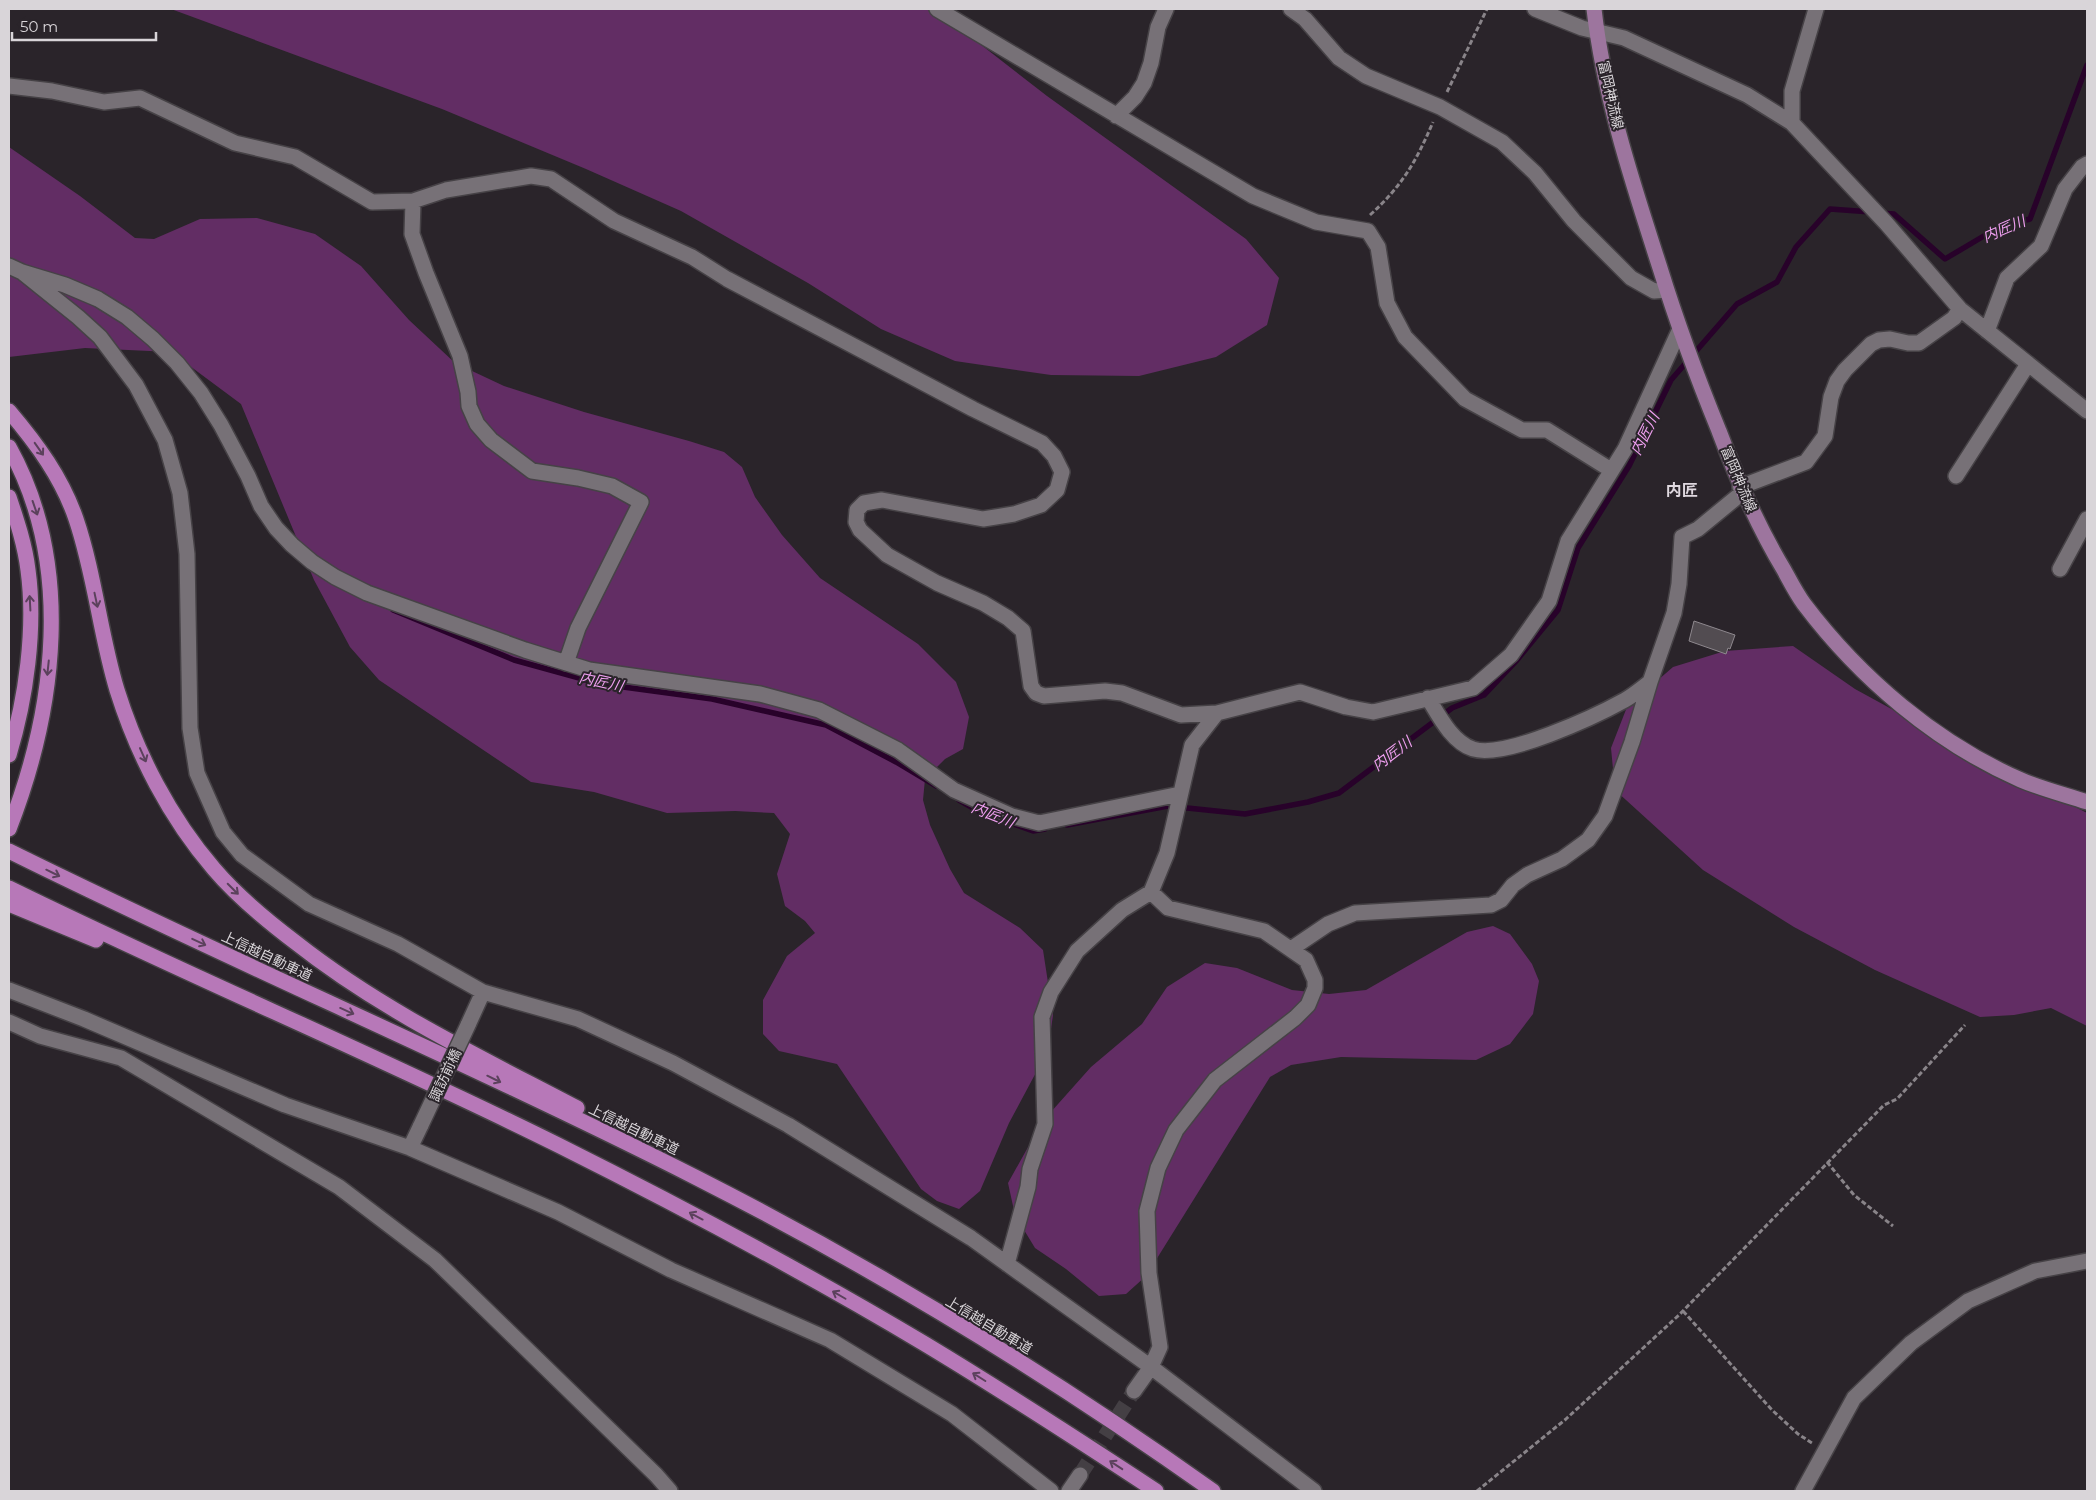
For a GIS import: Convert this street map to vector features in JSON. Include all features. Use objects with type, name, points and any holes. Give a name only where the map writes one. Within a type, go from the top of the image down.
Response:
[{"type":"highway","points":[[9,411],[30,435],[48,461],[63,488],[76,519],[86,552],[117,690],[148,765],[166,800],[187,835],[214,870],[276,928],[316,959],[392,1009],[732,1190],[825,1246]]},
{"type":"highway","points":[[9,447],[27,484],[40,521],[48,562],[52,606],[45,699],[35,750],[20,800],[9,828]]},
{"type":"highway","points":[[9,497],[21,533],[28,571],[31,611],[24,682],[9,755]]},
{"type":"highway","name":"上信越自動車道","points":[[9,851],[572,1116],[700,1180],[825,1246],[1057,1386],[1213,1491]]},
{"type":"highway","points":[[9,888],[557,1145],[689,1212],[940,1353],[1039,1414],[1156,1491]]},
{"type":"highway","points":[[9,904],[283,1016]]},
{"type":"main road","name":"富岡神流線","points":[[1594,9],[1596,30],[1620,133],[1679,330],[1742,489],[1771,548],[1804,603],[1846,652],[1893,700],[1942,735],[2022,780],[2087,802]]},
{"type":"street","points":[[937,9],[1253,196],[1316,222],[1368,231],[1378,247],[1387,303],[1405,337],[1465,399],[1522,430],[1547,430],[1611,470]]},
{"type":"street","points":[[1116,116],[1135,97],[1144,82],[1151,63],[1158,27],[1166,9]]},
{"type":"street","points":[[1291,9],[1305,19],[1339,58],[1366,76],[1440,107],[1502,142],[1535,173],[1574,221],[1631,278],[1654,291],[1666,290]]},
{"type":"street","points":[[1535,9],[1582,28],[1624,38],[1747,94],[1792,123],[1886,223],[1960,309],[2087,411]]},
{"type":"street","points":[[1792,123],[1792,91],[1816,9]]},
{"type":"street","points":[[9,86],[52,91],[104,102],[140,98],[236,143],[295,158],[372,202],[413,201],[446,190],[531,176],[551,179],[614,221],[692,257],[727,279],[973,409],[1042,442],[1054,456],[1062,472],[1057,490],[1041,505],[1014,514],[983,519],[882,500],[864,503],[856,510],[856,522],[860,530],[886,555],[937,583],[983,603],[1008,618],[1022,631],[1031,686],[1036,693],[1044,696],[1105,690],[1122,694],[1181,715],[1217,713],[1300,692],[1346,707],[1373,712],[1473,688],[1511,655],[1548,601],[1568,540],[1625,449],[1679,330]]},
{"type":"street","points":[[1987,331],[2007,278],[2041,246],[2064,189],[2082,167],[2087,164]]},
{"type":"street","points":[[413,201],[412,234],[460,356],[469,406],[477,424],[491,440],[532,471],[578,478],[612,486],[641,502],[578,628],[566,663]]},
{"type":"street","points":[[15,269],[65,285],[98,299],[127,317],[152,339],[177,363],[201,393],[230,442],[261,506],[276,528],[312,562],[335,577],[367,593],[589,670],[760,694],[819,710],[898,750],[954,790],[1012,816],[1039,823],[1180,794]]},
{"type":"street","points":[[15,269],[100,336],[136,385],[165,440],[180,493],[187,554],[190,728],[197,773],[223,832],[242,855],[309,904],[398,944],[483,992],[578,1019],[673,1063],[788,1124],[971,1238],[1150,1367],[1314,1491]]},
{"type":"street","points":[[1291,949],[1328,924],[1355,913],[1491,905],[1501,900],[1513,886],[1527,875],[1562,859],[1588,840],[1605,816],[1632,742],[1674,613],[1679,584],[1682,537],[1698,529],[1742,489],[1806,462],[1825,436],[1831,397],[1837,381],[1845,370],[1871,344],[1880,340],[1890,339],[1908,343],[1919,343],[1954,318],[1960,309]]},
{"type":"street","points":[[1956,476],[2028,364]]},
{"type":"street","points":[[2060,569],[2087,520]]},
{"type":"street","points":[[1428,698],[1442,721],[1455,736],[1472,748],[1496,750],[1534,741],[1625,700],[1650,682]]},
{"type":"street","points":[[1007,1264],[1028,1187],[1030,1169],[1045,1124],[1042,1017],[1051,992],[1077,951],[1122,910],[1151,892],[1167,854],[1192,745],[1217,713]]},
{"type":"street","points":[[1134,1391],[1160,1348],[1148,1272],[1146,1211],[1158,1168],[1176,1130],[1215,1080],[1296,1018],[1308,1005],[1315,988],[1315,980],[1306,960],[1264,930],[1168,908],[1151,892]]},
{"type":"street","points":[[9,990],[84,1018],[285,1105],[410,1148],[558,1212],[671,1270],[830,1340],[952,1414],[1051,1491]]},
{"type":"street","name":"諏訪前橋","points":[[410,1148],[483,992]]},
{"type":"street","points":[[9,1022],[40,1036],[122,1058],[339,1187],[435,1260],[656,1475],[670,1491]]},
{"type":"street","points":[[1803,1491],[1854,1398],[1911,1343],[1968,1301],[2035,1271],[2087,1261]]},
{"type":"street","points":[[1069,1491],[1080,1476]]},
{"type":"path","points":[[1354,228],[1392,195],[1419,156],[1440,107],[1487,9]]},
{"type":"path","points":[[1477,1491],[1566,1419],[1683,1312],[1884,1105],[1897,1099],[1965,1025]]},
{"type":"path","points":[[1827,1162],[1854,1195],[1893,1226]]},
{"type":"path","points":[[1683,1312],[1772,1410],[1798,1434],[1825,1451]]},
{"type":"shaded area","points":[[171,9],[935,9],[1047,96],[1246,239],[1279,278],[1267,325],[1216,357],[1139,376],[1051,375],[955,361],[881,329],[808,283],[681,211],[442,109]]},
{"type":"shaded area","points":[[9,147],[80,196],[135,238],[154,239],[200,219],[257,218],[315,234],[361,266],[409,320],[455,363],[504,386],[584,412],[724,452],[742,467],[755,497],[782,535],[820,578],[918,644],[956,682],[969,717],[963,749],[945,759],[925,779],[923,800],[930,825],[950,869],[964,893],[1020,928],[1043,950],[1053,1015],[1048,1050],[1009,1123],[980,1191],[959,1209],[937,1201],[921,1189],[837,1064],[779,1051],[763,1034],[763,1000],[787,956],[815,933],[805,921],[785,906],[777,874],[790,834],[774,813],[735,811],[667,813],[594,792],[531,782],[379,680],[350,647],[314,580],[241,404],[171,352],[85,348],[9,357]]},
{"type":"shaded area","points":[[1793,646],[1855,689],[1992,764],[2087,813],[2087,1026],[2051,1008],[2014,1015],[1980,1017],[1875,970],[1794,927],[1703,870],[1615,790],[1611,748],[1627,707],[1673,667],[1725,651]]},
{"type":"shaded area","points":[[1493,926],[1510,934],[1532,964],[1539,981],[1533,1014],[1510,1044],[1476,1060],[1341,1057],[1291,1065],[1270,1077],[1146,1276],[1126,1294],[1099,1296],[1066,1269],[1035,1248],[1015,1215],[1008,1183],[1042,1122],[1091,1067],[1142,1024],[1167,987],[1205,963],[1237,968],[1292,990],[1329,994],[1366,990],[1467,932]]},
{"type":"building","points":[[1694,621],[1735,635],[1726,654],[1689,641]]},
{"type":"waterway","name":"内匠川","points":[[1880,213],[1894,214],[1945,259],[1999,227],[2030,219],[2087,65]]},
{"type":"waterway","name":"内匠川","points":[[1067,825],[1168,806],[1245,814],[1308,802],[1339,793],[1452,708],[1484,695],[1517,660],[1558,610],[1578,548],[1629,466],[1671,380],[1737,304],[1777,282],[1796,247],[1830,209],[1871,212]]},
{"type":"waterway","name":"内匠川","points":[[393,610],[514,660],[601,684],[712,699],[826,725],[896,762],[936,786]]},
{"type":"waterway","name":"内匠川","points":[[959,800],[980,812],[1033,831],[1045,829]]},
{"type":"tunnel","points":[[1080,1475],[1134,1391]]},
{"type":"district","name":"内匠","points":[[1682,490]]}]
